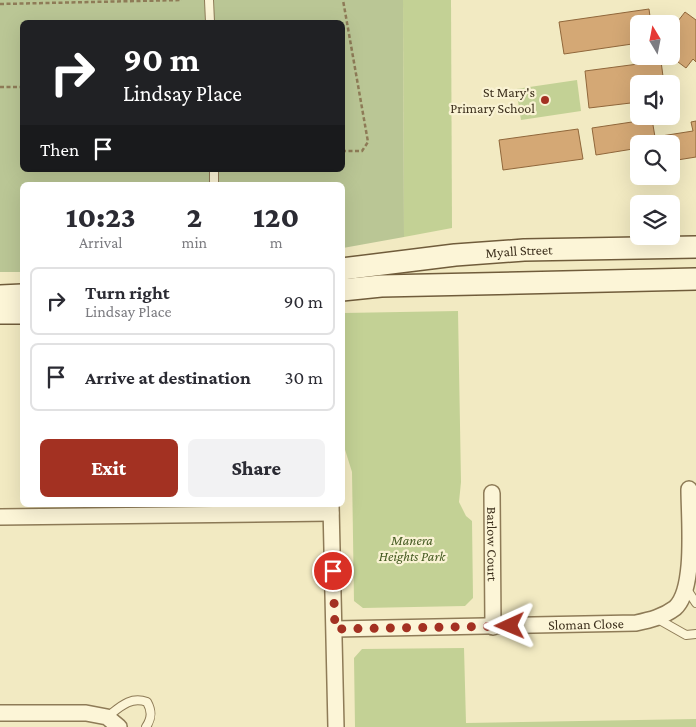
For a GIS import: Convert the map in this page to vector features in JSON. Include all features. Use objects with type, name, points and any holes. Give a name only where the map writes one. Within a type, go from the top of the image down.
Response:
[{"type":"street","name":"Myall Street","points":[[345,269],[455,255],[524,250],[696,247]]},
{"type":"street","points":[[345,290],[381,286],[696,280]]},
{"type":"street","points":[[0,296],[20,295]]},
{"type":"street","points":[[0,314],[20,313]]},
{"type":"street","name":"Sloman Close","points":[[335,629],[636,623],[656,618],[692,597],[688,490]]},
{"type":"street","name":"Barlow Court","points":[[492,493],[492,627]]},
{"type":"street","points":[[0,517],[331,509],[336,727]]},
{"type":"street","points":[[0,714],[86,713],[107,717],[120,727]]},
{"type":"lane","points":[[209,0],[210,20]]},
{"type":"lane","points":[[656,618],[686,635],[696,634]]},
{"type":"lane","points":[[107,717],[130,700],[139,699],[147,702],[150,709],[151,718],[146,727]]},
{"type":"path","points":[[0,4],[182,0]]},
{"type":"path","points":[[343,0],[368,142],[362,151],[345,151]]},
{"type":"path","points":[[0,87],[20,87]]},
{"type":"green space","points":[[0,0],[403,0],[404,237],[345,248],[345,182],[20,182],[20,272],[0,272]]},
{"type":"green space","points":[[403,0],[451,0],[452,228],[404,237]]},
{"type":"green space","points":[[577,80],[581,111],[521,120],[516,89]]},
{"type":"green space","name":"Manera Heights Park","points":[[458,311],[461,482],[459,502],[466,516],[472,521],[473,598],[465,606],[363,608],[354,601],[352,472],[345,450],[345,313]]},
{"type":"green space","points":[[464,648],[466,723],[696,719],[696,727],[355,727],[354,658],[362,649]]},
{"type":"building","points":[[649,9],[650,15],[630,15],[630,44],[564,54],[559,22]]},
{"type":"building","points":[[685,12],[696,20],[696,62],[693,59],[686,68],[680,64],[680,18]]},
{"type":"building","points":[[631,65],[662,65],[663,75],[630,75],[630,103],[589,108],[585,71]]},
{"type":"building","points":[[696,121],[696,157],[680,160],[680,135],[668,135],[693,131],[691,122]]},
{"type":"building","points":[[630,122],[630,125],[653,125],[655,135],[630,135],[630,149],[596,155],[592,128]]},
{"type":"building","points":[[578,129],[583,159],[503,170],[499,140]]},
{"type":"place","name":"St Mary's Primary School","points":[[545,100]]},
{"type":"route","points":[[333,571],[335,629],[510,626]]}]
